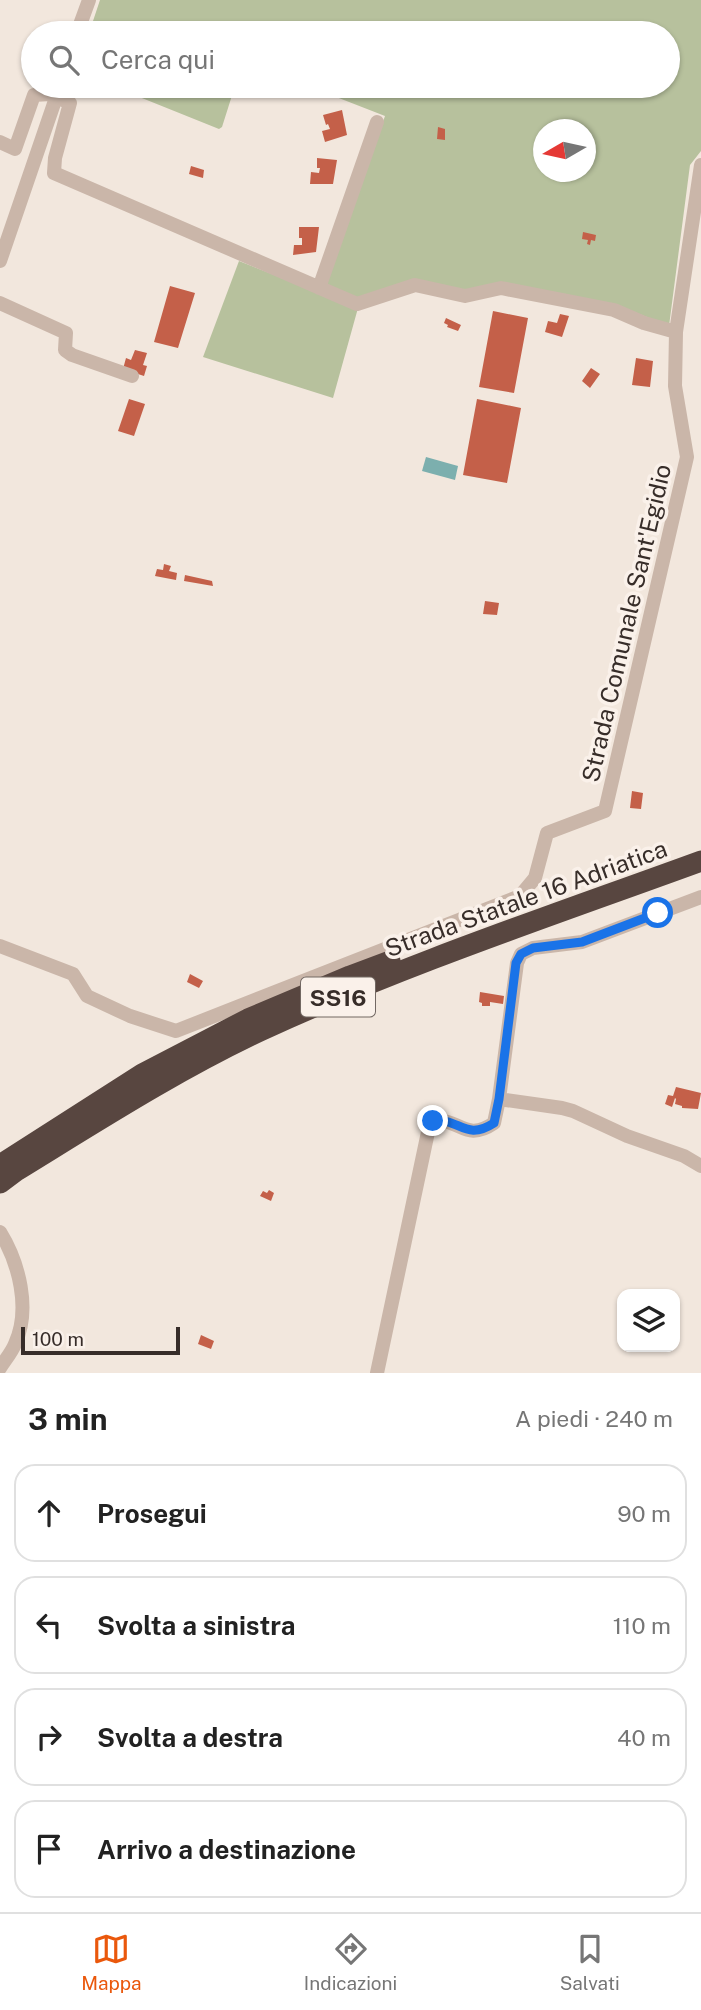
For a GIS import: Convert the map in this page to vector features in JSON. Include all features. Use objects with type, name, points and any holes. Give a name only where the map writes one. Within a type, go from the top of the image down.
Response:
[{"type":"highway","name":"Strada Statale 16 Adriatica","points":[[0,1165],[142,1074],[248,1019],[362,971],[701,848]]},
{"type":"highway","name":"Strada Statale 16 Adriatica","points":[[0,1183],[151,1088],[258,1032],[356,989],[701,862]]},
{"type":"street","points":[[81,21],[89,0]]},
{"type":"street","points":[[0,142],[15,149],[33,98]]},
{"type":"street","points":[[0,261],[56,98]]},
{"type":"street","points":[[65,98],[70,103],[55,158],[54,173],[357,304],[415,285],[465,296],[501,288],[614,310],[644,323],[676,331]]},
{"type":"street","points":[[319,288],[377,122]]},
{"type":"street","name":"Strada Comunale Sant'Egidio","points":[[0,946],[73,974],[87,996],[130,1016],[176,1031],[520,896],[534,878],[547,833],[605,811],[694,458],[675,386],[676,331],[701,165]]},
{"type":"street","points":[[0,303],[66,332],[65,350],[72,355],[132,376]]},
{"type":"street","points":[[377,1373],[428,1132],[433,1121],[441,1120],[471,1131],[483,1131],[494,1123],[516,963],[521,954],[533,948],[582,942],[701,897]]},
{"type":"street","points":[[499,1099],[573,1111],[627,1136],[684,1156],[701,1166]]},
{"type":"street","points":[[0,1232],[13,1260],[21,1287],[23,1315],[16,1344],[0,1368]]},
{"type":"green space","points":[[100,0],[701,0],[701,151],[690,165],[669,326],[617,305],[465,290],[414,280],[355,298],[325,285],[385,116],[339,98],[680,98],[680,21],[93,21]]},
{"type":"green space","points":[[142,98],[231,98],[219,129]]},
{"type":"green space","points":[[239,261],[358,308],[333,398],[203,357]]},
{"type":"water","points":[[426,457],[458,466],[455,480],[422,471]]},
{"type":"building","points":[[342,110],[347,135],[325,142],[322,131],[330,129],[323,115]]},
{"type":"building","points":[[438,127],[445,129],[445,140],[437,139]]},
{"type":"building","points":[[317,158],[337,160],[333,184],[310,184],[311,172],[319,173]]},
{"type":"building","points":[[191,166],[204,170],[203,178],[189,174]]},
{"type":"building","points":[[299,227],[319,227],[316,252],[293,255],[294,245],[302,245]]},
{"type":"building","points":[[583,232],[596,235],[595,241],[591,240],[590,245],[587,244],[588,240],[582,239]]},
{"type":"building","points":[[170,286],[195,293],[178,348],[154,342]]},
{"type":"building","points":[[493,311],[528,318],[514,393],[479,387]]},
{"type":"building","points":[[560,314],[569,316],[562,337],[545,332],[548,321],[557,323]]},
{"type":"building","points":[[446,318],[461,325],[458,331],[447,327],[444,323]]},
{"type":"building","points":[[135,350],[147,353],[143,365],[147,366],[144,376],[123,369],[126,358],[131,360]]},
{"type":"building","points":[[636,358],[653,361],[650,387],[632,385]]},
{"type":"building","points":[[591,368],[600,374],[590,388],[582,381]]},
{"type":"building","points":[[129,399],[145,404],[134,436],[118,431]]},
{"type":"building","points":[[477,399],[521,408],[507,483],[463,475]]},
{"type":"building","points":[[164,564],[171,566],[169,571],[177,573],[176,580],[155,576],[157,569],[163,570]]},
{"type":"building","points":[[185,575],[212,581],[213,586],[184,581]]},
{"type":"building","points":[[485,601],[499,603],[497,615],[483,614]]},
{"type":"building","points":[[632,791],[643,793],[641,809],[630,808]]},
{"type":"building","points":[[190,974],[203,981],[199,988],[187,982]]},
{"type":"building","points":[[480,992],[504,996],[503,1004],[490,1002],[490,1006],[482,1006],[479,1002]]},
{"type":"building","points":[[676,1087],[701,1093],[698,1109],[682,1108],[675,1104],[675,1098],[672,1107],[665,1104],[668,1095],[673,1096]]},
{"type":"building","points":[[269,1190],[274,1193],[271,1201],[260,1196],[263,1191],[267,1193]]},
{"type":"building","points":[[201,1335],[214,1341],[211,1349],[198,1344]]},
{"type":"route","points":[[433,1121],[441,1120],[471,1131],[483,1131],[494,1123],[516,963],[521,954],[533,948],[582,942],[658,913]]}]
